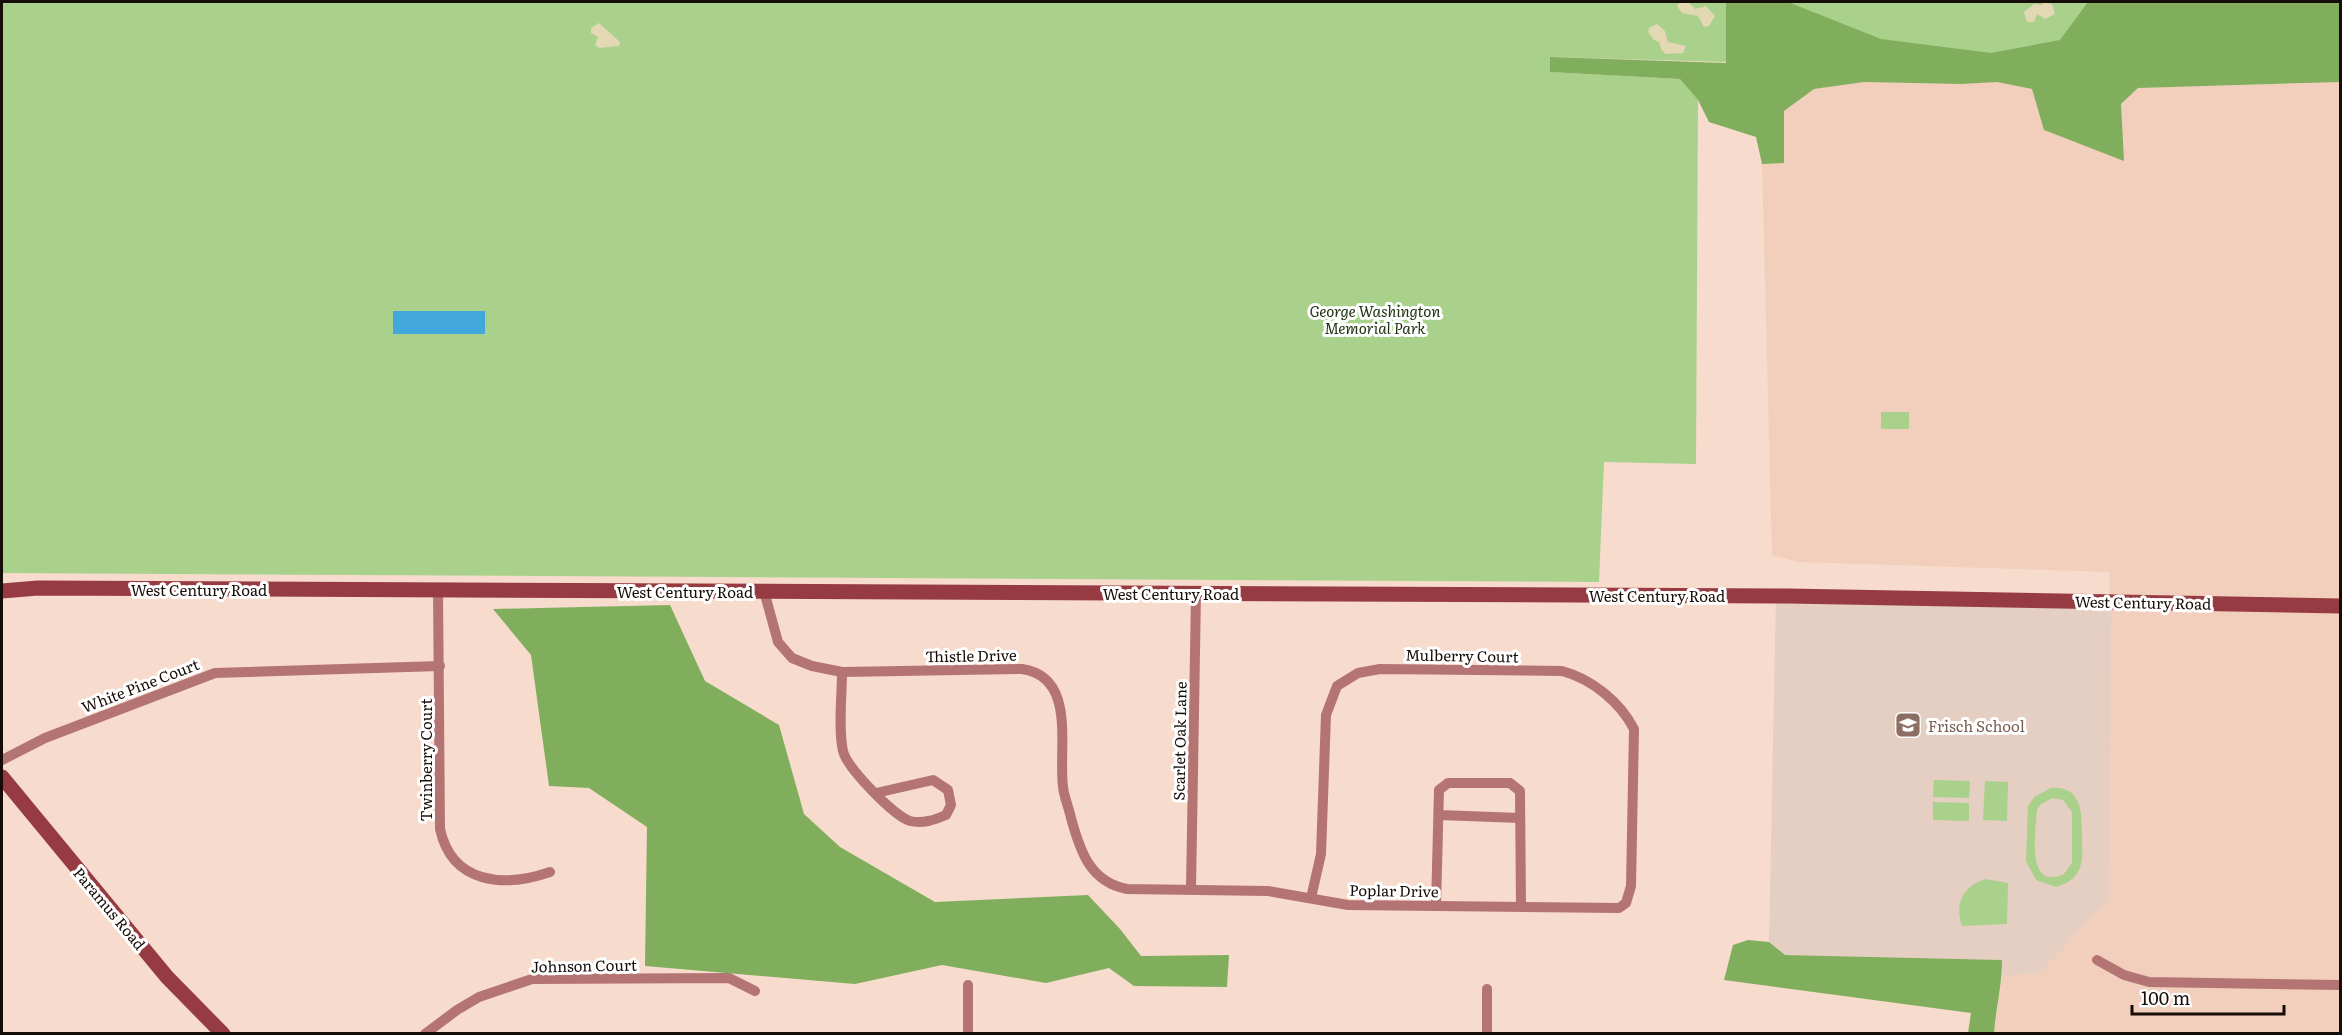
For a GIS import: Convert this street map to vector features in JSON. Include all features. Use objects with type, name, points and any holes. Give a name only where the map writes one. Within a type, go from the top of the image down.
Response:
[{"type":"main road","name":"West Century Road","points":[[2,591],[38,588],[1788,596],[2340,606]]},
{"type":"main road","name":"Paramus Road","points":[[2,777],[167,977],[223,1034]]},
{"type":"street","name":"Twinberry Court","points":[[438,590],[440,829],[447,851],[464,869],[488,879],[531,879],[550,872]]},
{"type":"street","name":"Thistle Drive","points":[[764,591],[774,632],[785,651],[801,663],[842,672],[1022,669],[1038,671],[1049,680],[1057,697],[1061,717],[1063,787],[1080,850]]},
{"type":"street","name":"Scarlet Oak Lane","points":[[1191,889],[1196,593]]},
{"type":"street","name":"White Pine Court","points":[[2,760],[45,738],[215,672],[440,666]]},
{"type":"street","name":"Mulberry Court","points":[[1311,898],[1322,854],[1326,715],[1329,701],[1336,686],[1348,677],[1380,669],[1562,671],[1583,679],[1611,699],[1627,716],[1634,729],[1631,879]]},
{"type":"street","points":[[842,672],[842,750],[848,765],[876,793],[907,820],[921,823],[946,814],[951,805],[948,790],[933,780],[876,793]]},
{"type":"street","points":[[1436,906],[1439,790],[1448,783],[1510,783],[1520,791],[1521,907]]},
{"type":"street","points":[[1438,815],[1520,818]]},
{"type":"street","name":"Poplar Drive","points":[[1080,850],[1096,874],[1112,886],[1127,889],[1268,891],[1348,905],[1619,908],[1630,896],[1631,879]]},
{"type":"street","points":[[2097,960],[2124,975],[2149,982],[2340,985]]},
{"type":"street","name":"Johnson Court","points":[[425,1034],[457,1010],[480,997],[532,979],[729,978],[755,992]]},
{"type":"street","points":[[968,985],[968,1034]]},
{"type":"street","points":[[1486,1034],[1487,989]]},
{"type":"shaded area","points":[[1864,82],[1961,84],[1997,82],[2033,89],[2044,130],[2123,160],[2121,104],[2138,88],[2340,82],[2340,1033],[1994,1033],[2002,976],[2040,972],[2111,612],[2109,572],[1800,562],[1772,556],[1762,164],[1784,163],[1784,111],[1814,89]]},
{"type":"shaded area","points":[[1776,596],[2111,601],[2109,898],[2040,973],[2002,976],[2002,960],[1785,955],[1769,942]]},
{"type":"green space","name":"George Washington Memorial Park","points":[[2,2],[2129,2],[2117,73],[1550,57],[1551,72],[1680,79],[1698,100],[1696,464],[1604,462],[1599,582],[2,573]]},
{"type":"green space","points":[[1726,2],[1788,2],[1881,39],[1991,53],[2060,40],[2088,2],[2340,2],[2340,82],[2138,88],[2121,104],[2124,161],[2044,130],[2032,89],[1997,82],[1961,84],[1864,82],[1814,89],[1784,111],[1784,163],[1762,164],[1756,137],[1709,122],[1698,100],[1680,79],[1550,72],[1550,57],[1726,63]]},
{"type":"green space","points":[[1881,412],[1909,412],[1909,429],[1881,429]]},
{"type":"green space","points":[[670,605],[705,681],[779,725],[804,814],[840,847],[935,902],[1088,895],[1120,929],[1141,956],[1229,955],[1227,987],[1134,986],[1109,968],[1046,983],[942,965],[855,984],[645,966],[647,827],[589,788],[549,786],[531,655],[493,609]]},
{"type":"green space","points":[[1934,780],[1970,781],[1969,798],[1933,797]]},
{"type":"green space","points":[[1985,781],[2008,782],[2007,821],[1983,820]]},
{"type":"green space","points":[[2051,788],[2062,788],[2075,797],[2081,812],[2080,867],[2072,879],[2056,887],[2036,880],[2026,861],[2028,806],[2034,797]],"holes":[[[2052,798],[2063,800],[2072,812],[2072,863],[2064,874],[2052,877],[2043,874],[2038,867],[2035,844],[2037,810],[2040,805]]]},
{"type":"green space","points":[[1933,802],[1969,803],[1969,821],[1933,820]]},
{"type":"green space","points":[[1986,879],[2008,883],[2007,924],[1962,926],[1959,910],[1962,897],[1971,886]]},
{"type":"green space","points":[[1748,940],[1769,942],[1785,955],[2002,960],[1994,1033],[1968,1033],[1971,1013],[1724,980],[1733,945]]},
{"type":"sand","points":[[1680,2],[1688,2],[1695,9],[1706,6],[1715,16],[1709,26],[1704,27],[1698,16],[1682,13],[1677,6]]},
{"type":"sand","points":[[2046,2],[2052,4],[2055,14],[2045,19],[2037,14],[2034,22],[2027,22],[2024,12],[2034,4],[2041,5]]},
{"type":"sand","points":[[599,23],[620,42],[619,46],[599,48],[595,45],[598,37],[591,33],[591,28]]},
{"type":"sand","points":[[1657,24],[1665,31],[1668,42],[1686,46],[1683,53],[1666,54],[1662,51],[1659,42],[1654,40],[1648,32],[1649,28]]},
{"type":"water","points":[[393,311],[485,311],[485,334],[393,334]]},
{"type":"place","name":"Frisch School","points":[[1908,725]]}]
